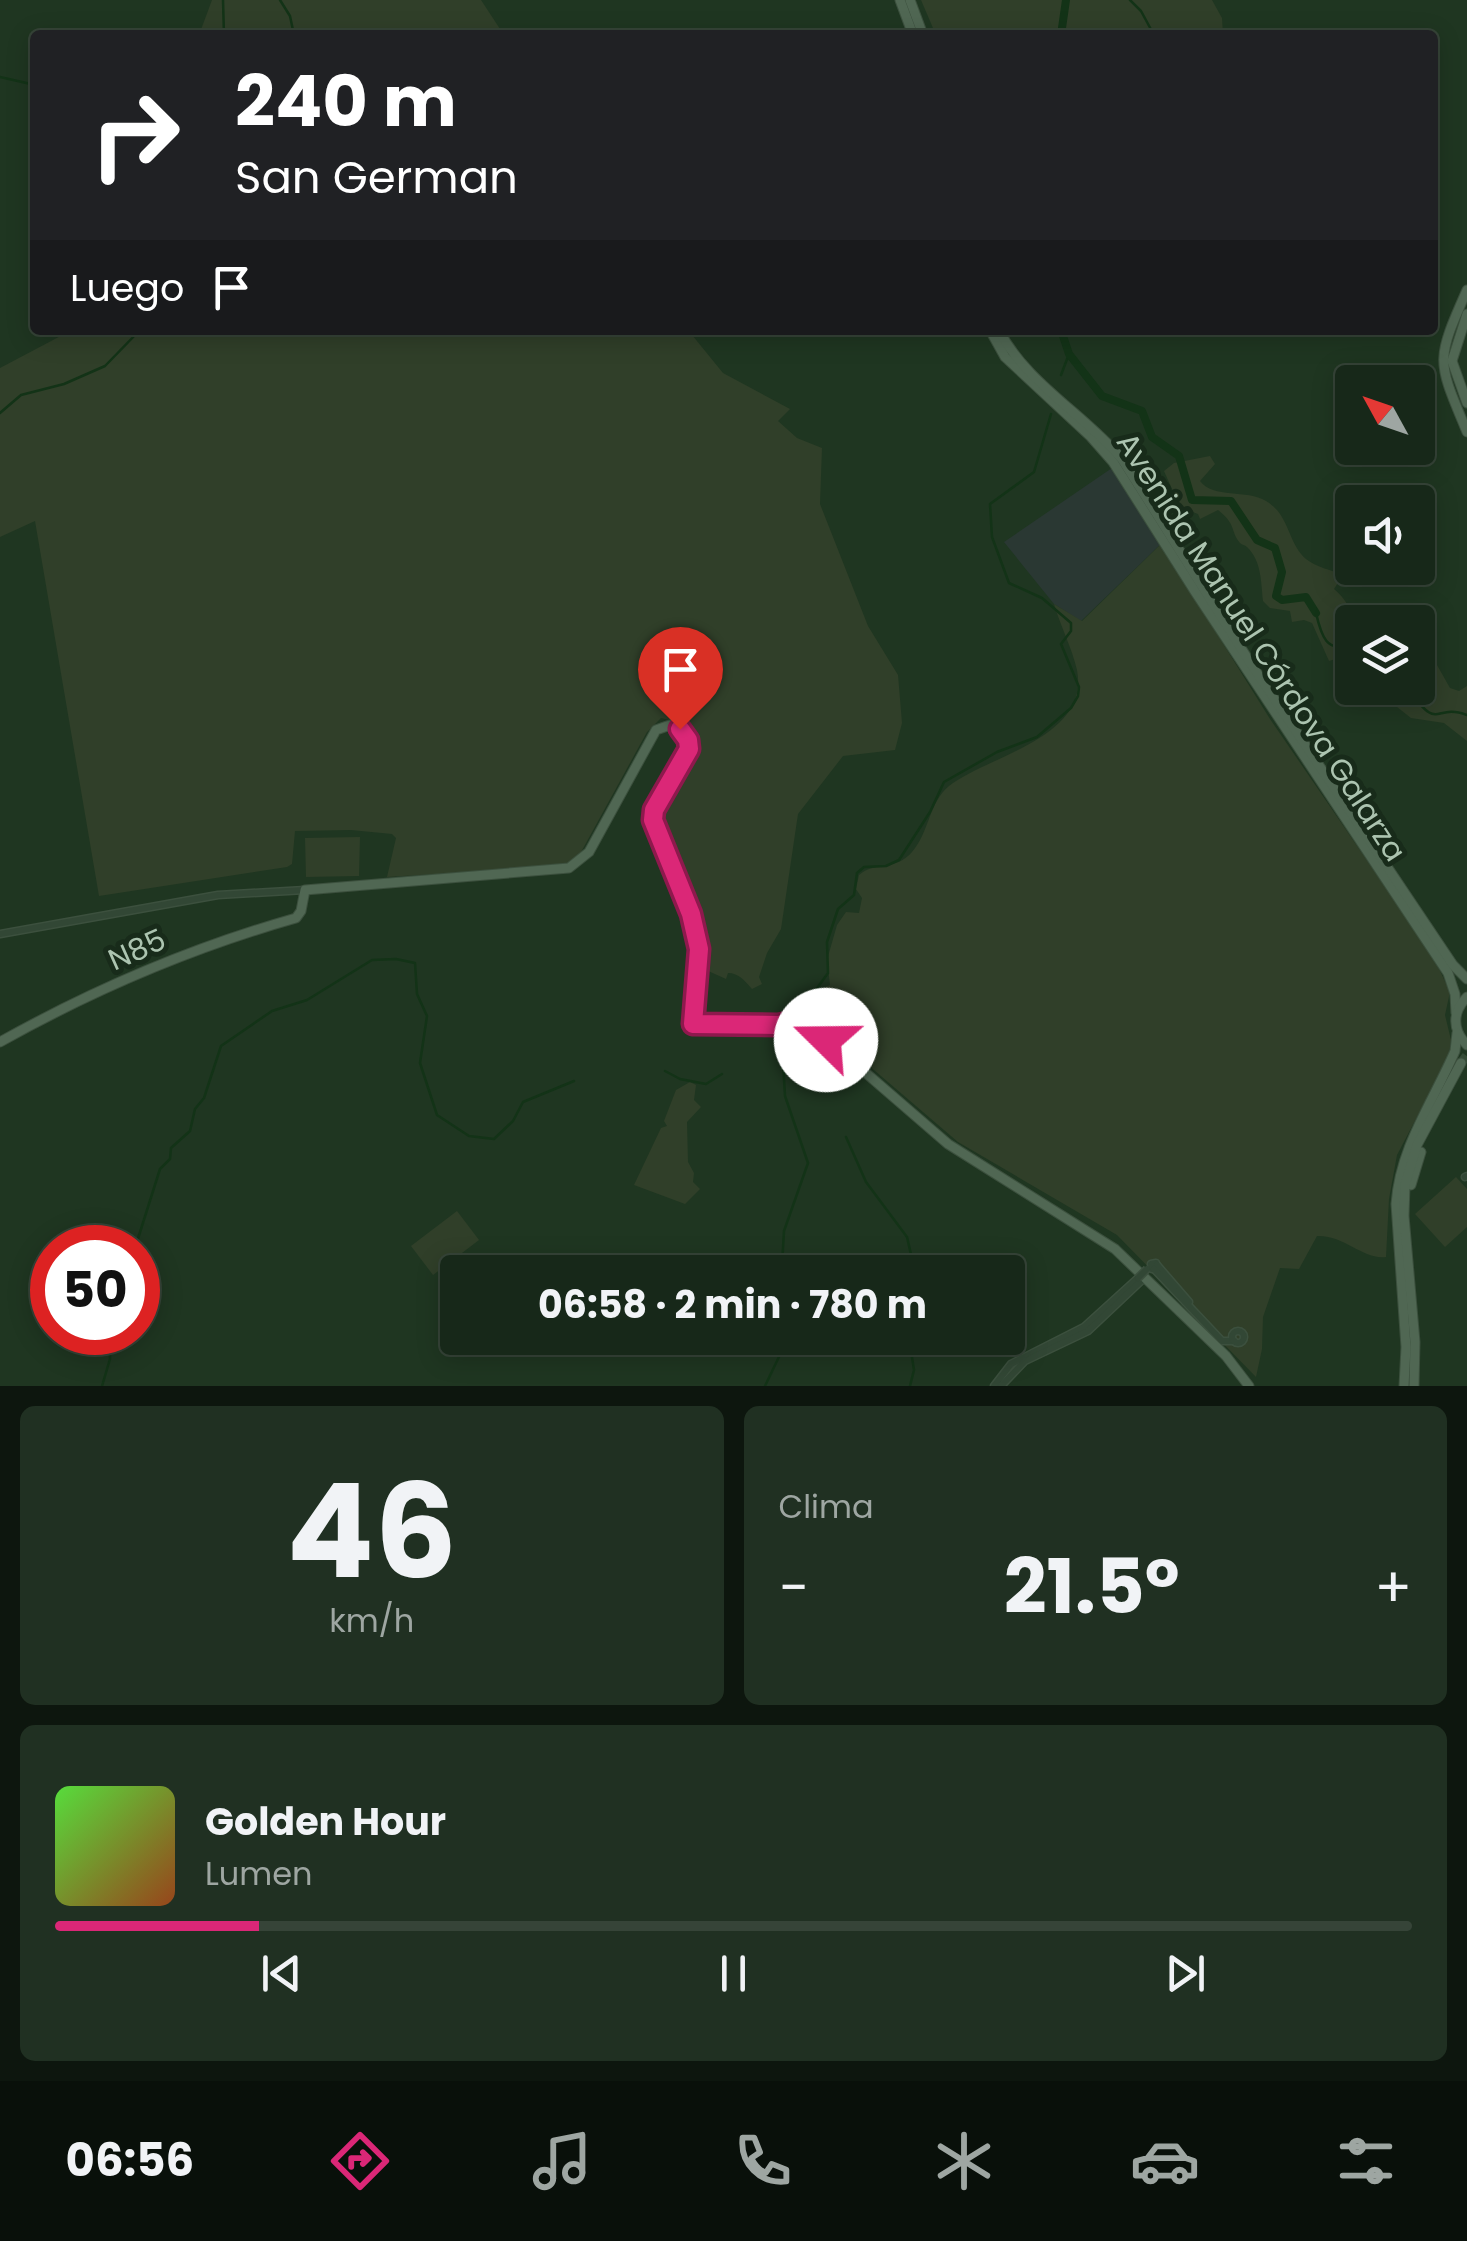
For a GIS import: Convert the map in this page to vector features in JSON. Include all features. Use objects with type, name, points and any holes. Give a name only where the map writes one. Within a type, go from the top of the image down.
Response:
[{"type":"main road","points":[[900,0],[910,30]]},
{"type":"main road","points":[[910,0],[921,30]]},
{"type":"main road","points":[[1467,290],[1447,335],[1442,358],[1444,379],[1467,432]]},
{"type":"main road","points":[[1467,314],[1452,361],[1467,403]]},
{"type":"main road","name":"Avenida Manuel Córdova Galarza","points":[[993,335],[1005,356],[1122,460],[1167,538],[1448,973],[1455,994],[1458,1033]]},
{"type":"main road","name":"Avenida Manuel Córdova Galarza","points":[[1002,335],[1036,382]]},
{"type":"main road","points":[[305,890],[569,868],[589,852],[656,730],[675,726],[686,736],[689,749],[654,810],[653,820],[691,914],[699,949],[693,1024],[794,1028],[808,1021],[813,1034],[826,1040],[948,1144],[1100,1236],[1228,1358],[1248,1386]]},
{"type":"main road","name":"Avenida Manuel Córdova Galarza","points":[[1293,733],[1453,965],[1467,979]]},
{"type":"main road","name":"N85","points":[[0,1042],[148,971],[299,915],[305,890]]},
{"type":"main road","points":[[1456,1014],[1467,997]]},
{"type":"main road","points":[[794,1028],[798,1042],[813,1034]]},
{"type":"main road","points":[[1458,1033],[1467,1045]]},
{"type":"main road","points":[[1414,1386],[1415,1342],[1396,1204],[1401,1164],[1450,1063],[1458,1033]]},
{"type":"main road","points":[[1404,1386],[1402,1185],[1412,1152],[1462,1063]]},
{"type":"street","points":[[0,934],[218,895],[305,890]]},
{"type":"street","points":[[998,1386],[1026,1361],[1088,1332],[1152,1269],[1222,1341],[1234,1341],[1228,1358]]},
{"type":"shaded area","points":[[1112,468],[1161,544],[1081,621],[1054,604],[1004,542]]},
{"type":"green space","points":[[212,0],[481,0],[501,30],[201,30]]},
{"type":"green space","points":[[921,0],[1212,0],[1222,18],[1223,30],[934,30]]},
{"type":"green space","points":[[63,335],[692,335],[723,373],[790,409],[778,421],[797,438],[822,448],[820,504],[868,626],[898,675],[902,723],[895,750],[843,756],[798,814],[781,929],[767,953],[759,977],[762,984],[752,989],[735,974],[728,973],[726,979],[706,970],[701,928],[658,827],[662,807],[699,745],[686,724],[661,718],[647,732],[580,854],[571,862],[551,867],[387,877],[396,838],[392,834],[295,831],[292,864],[287,867],[99,896],[35,521],[0,537],[0,368]]},
{"type":"green space","points":[[1210,456],[1215,464],[1200,481],[1206,487],[1266,501],[1280,514],[1306,559],[1335,572],[1334,589],[1348,605],[1335,605],[1335,659],[1329,661],[1312,623],[1292,622],[1290,611],[1270,608],[1263,601],[1256,559],[1218,510],[1200,519],[1198,514],[1180,507],[1164,471],[1174,463]]},
{"type":"green space","points":[[1161,544],[1270,719],[1434,958],[1450,992],[1445,1015],[1451,1040],[1449,1056],[1397,1155],[1389,1199],[1386,1257],[1369,1255],[1336,1239],[1317,1236],[1299,1269],[1280,1268],[1263,1317],[1256,1377],[1117,1235],[958,1142],[811,1016],[814,997],[830,985],[827,960],[837,925],[846,912],[859,913],[859,875],[906,858],[918,844],[937,800],[949,786],[1033,742],[1068,712],[1077,693],[1077,670],[1054,604],[1082,621]]},
{"type":"green space","points":[[1435,666],[1450,688],[1459,691],[1467,686],[1467,741],[1444,723],[1411,718],[1394,705],[1435,705]]},
{"type":"green space","points":[[360,837],[359,876],[306,877],[305,838]]},
{"type":"green space","points":[[690,1082],[696,1085],[694,1100],[701,1107],[687,1122],[688,1162],[694,1173],[693,1182],[700,1189],[685,1204],[634,1185],[661,1128],[667,1126],[664,1121],[676,1090]]},
{"type":"green space","points":[[1456,1177],[1467,1189],[1467,1227],[1445,1247],[1415,1214]]},
{"type":"green space","points":[[457,1211],[479,1240],[459,1255],[440,1255],[440,1270],[433,1275],[411,1246]]},
{"type":"waterway","points":[[223,0],[224,30]]},
{"type":"waterway","points":[[280,0],[293,30]]},
{"type":"waterway","points":[[1062,30],[1066,0]]},
{"type":"waterway","points":[[1130,0],[1151,30]]},
{"type":"waterway","points":[[0,77],[30,84]]},
{"type":"waterway","points":[[0,413],[21,395],[64,384],[105,366],[135,335]]},
{"type":"waterway","points":[[1063,335],[1069,354],[1102,396],[1142,411],[1152,437],[1179,456],[1192,500],[1231,501],[1257,540],[1275,548],[1282,572],[1276,596],[1282,600],[1306,597],[1316,613]]},
{"type":"waterway","points":[[1061,375],[1069,354]]},
{"type":"waterway","points":[[810,998],[828,973],[827,942],[838,909],[854,895],[857,873],[864,867],[886,866],[899,860],[944,782],[997,752],[1037,737],[1071,708],[1078,696],[1079,687],[1061,644],[1071,631],[1071,623],[1042,598],[1009,583],[992,537],[990,504],[1034,472],[1051,414]]},
{"type":"waterway","points":[[1316,613],[1323,636],[1335,646]]},
{"type":"waterway","points":[[1421,705],[1432,714],[1467,715]]},
{"type":"waterway","points":[[142,1225],[160,1169],[170,1159],[171,1148],[190,1131],[221,1046],[272,1011],[307,1000],[372,960],[415,963],[417,994],[427,1016],[420,1063],[437,1115],[469,1136],[494,1139],[513,1121],[523,1102],[574,1081]]},
{"type":"waterway","points":[[783,1061],[785,1096],[808,1163],[784,1231],[783,1255]]},
{"type":"waterway","points":[[665,1071],[680,1079],[706,1084],[722,1074]]},
{"type":"waterway","points":[[846,1137],[866,1182],[907,1237],[911,1255]]},
{"type":"waterway","points":[[102,1386],[110,1355]]},
{"type":"waterway","points":[[765,1386],[780,1355]]},
{"type":"waterway","points":[[910,1386],[914,1370],[912,1355]]},
{"type":"tunnel","points":[[1461,1063],[1467,1055]]},
{"type":"route","points":[[680,729],[688,740],[688,754],[654,810],[653,820],[691,914],[699,949],[693,1024],[778,1025],[804,1020],[826,1040]]}]
